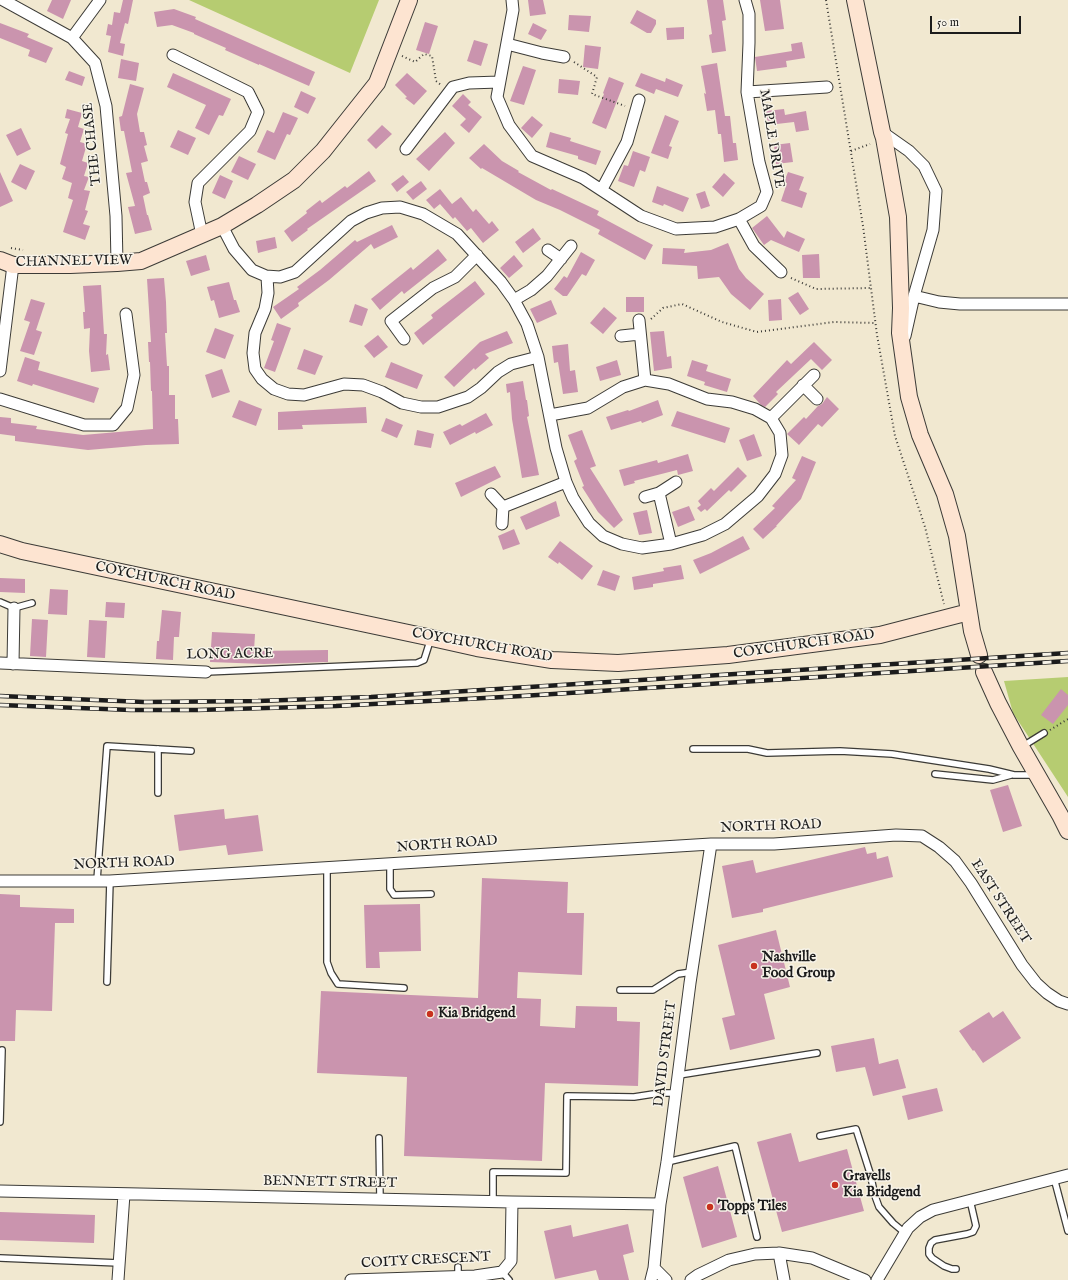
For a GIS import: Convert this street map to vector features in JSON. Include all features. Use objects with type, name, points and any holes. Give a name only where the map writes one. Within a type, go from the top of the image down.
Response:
[{"type":"main road","name":"CHANNEL VIEW","points":[[7,258],[70,265],[141,261],[222,226],[257,205],[294,180],[323,151],[377,83],[409,0]]},
{"type":"main road","points":[[855,0],[883,135],[898,217],[901,308],[900,333],[909,397],[920,435],[945,494],[957,536],[972,631],[979,655]]},
{"type":"main road","name":"COYCHURCH ROAD","points":[[0,544],[37,554],[477,648],[552,660],[618,663],[728,655],[880,635],[970,612]]},
{"type":"main road","points":[[984,672],[1021,747],[1068,831]]},
{"type":"street","name":"THE CHASE","points":[[3,0],[72,38],[95,63],[106,106],[116,216],[117,263]]},
{"type":"street","points":[[72,38],[100,0]]},
{"type":"street","name":"MAPLE DRIVE","points":[[512,0],[513,10],[497,97],[510,125],[532,156],[584,178],[641,216],[676,229],[715,227],[739,220],[761,206],[767,192],[759,162],[747,92],[749,14],[745,0]]},
{"type":"street","points":[[507,44],[564,57]]},
{"type":"street","points":[[173,55],[248,92],[258,112],[250,131],[198,183],[195,202],[202,235]]},
{"type":"street","points":[[406,149],[453,87],[469,83],[499,82]]},
{"type":"street","points":[[747,92],[827,87]]},
{"type":"street","points":[[602,189],[626,142],[638,105]]},
{"type":"street","points":[[883,135],[909,151],[924,166],[936,191],[933,230],[914,296],[902,348]]},
{"type":"street","points":[[222,226],[234,248],[252,270],[267,276],[280,277],[295,272],[351,221],[366,213],[382,208],[400,207],[423,214],[457,234],[501,282],[514,300],[527,324],[538,356],[556,448],[566,482],[573,498],[589,524],[603,536],[622,544],[642,548],[671,544],[703,535],[725,524],[758,496],[775,474],[782,455],[780,433],[770,418],[755,409],[732,402],[707,399],[669,384],[645,380],[623,386],[588,408],[550,415]]},
{"type":"street","points":[[739,220],[754,246],[781,272]]},
{"type":"street","points":[[514,300],[531,290],[547,276],[571,246]]},
{"type":"street","points":[[548,250],[561,259]]},
{"type":"street","points":[[404,339],[391,321],[433,288],[456,277],[477,255]]},
{"type":"street","points":[[0,371],[7,258]]},
{"type":"street","points":[[267,276],[268,293],[265,309],[255,333],[252,353],[255,368],[262,379],[274,389],[288,394],[304,395],[344,384],[363,385],[382,392],[402,403],[422,407],[438,406],[468,397],[481,388],[498,372],[511,364],[538,356]]},
{"type":"street","points":[[914,296],[932,301],[960,304],[1068,304]]},
{"type":"street","points":[[0,399],[84,425],[113,425],[126,408],[134,375],[126,314]]},
{"type":"street","points":[[621,336],[640,327],[645,380]]},
{"type":"street","points":[[770,418],[814,375]]},
{"type":"street","points":[[803,386],[817,399]]},
{"type":"street","points":[[503,507],[566,482]]},
{"type":"street","points":[[645,497],[659,493],[676,482]]},
{"type":"street","points":[[659,493],[671,544]]},
{"type":"street","points":[[491,494],[503,507],[502,524]]},
{"type":"street","points":[[13,664],[14,608]]},
{"type":"street","name":"LONG ACRE","points":[[0,663],[206,672]]},
{"type":"street","name":"NORTH ROAD","points":[[0,881],[110,881],[711,844],[774,844],[896,835]]},
{"type":"street","name":"EAST STREET","points":[[896,835],[922,836],[939,847],[955,861],[1022,965],[1036,983],[1047,993],[1065,1002]]},
{"type":"street","name":"DAVID STREET","points":[[651,1280],[654,1268],[660,1204],[711,844]]},
{"type":"street","points":[[877,1280],[908,1228],[920,1217],[934,1210],[1068,1175]]},
{"type":"street","name":"BENNETT STREET","points":[[0,1190],[494,1202],[660,1204]]},
{"type":"street","points":[[118,1280],[124,1194]]},
{"type":"street","name":"COITY CRESCENT","points":[[351,1280],[414,1279],[458,1272],[475,1276],[506,1276],[511,1261],[512,1202]]},
{"type":"street","points":[[779,1253],[784,1280]]},
{"type":"street","points":[[691,1280],[729,1260],[755,1254],[779,1253],[812,1258],[865,1280]]},
{"type":"street","points":[[654,1268],[666,1280]]},
{"type":"lane","points":[[0,602],[14,608],[32,603]]},
{"type":"lane","name":"LONG ACRE","points":[[206,672],[417,663],[424,660],[432,638]]},
{"type":"lane","points":[[1021,747],[1044,733]]},
{"type":"lane","points":[[97,880],[107,746],[191,751]]},
{"type":"lane","points":[[158,749],[158,793]]},
{"type":"lane","points":[[693,749],[748,750],[767,753],[840,751],[892,754],[989,769],[1014,775]]},
{"type":"lane","points":[[935,774],[982,780],[993,780],[1014,775],[1037,775]]},
{"type":"lane","points":[[390,864],[390,889],[394,895],[431,894]]},
{"type":"lane","points":[[328,868],[327,950],[331,973],[338,984],[404,988]]},
{"type":"lane","points":[[108,982],[110,881]]},
{"type":"lane","points":[[620,990],[653,990],[678,974],[692,972]]},
{"type":"lane","points":[[0,1122],[2,1050]]},
{"type":"lane","points":[[678,1076],[817,1053]]},
{"type":"lane","points":[[494,1202],[493,1172],[566,1173],[567,1096],[634,1097],[660,1093],[676,1093]]},
{"type":"lane","points":[[820,1136],[856,1129],[879,1207],[905,1233]]},
{"type":"lane","points":[[379,1138],[380,1199]]},
{"type":"lane","points":[[667,1162],[735,1146],[757,1237]]},
{"type":"lane","points":[[1054,1178],[1068,1231]]},
{"type":"lane","points":[[956,1269],[944,1266],[932,1258],[929,1254],[929,1248],[931,1243],[935,1240],[973,1232],[976,1226],[970,1200]]},
{"type":"lane","points":[[0,1258],[119,1263]]},
{"type":"path","points":[[826,0],[851,151],[875,323],[895,436],[927,534],[947,618]]},
{"type":"path","points":[[390,51],[415,62],[424,54],[432,56],[436,81],[449,91]]},
{"type":"path","points":[[564,57],[598,77],[592,94],[638,105]]},
{"type":"path","points":[[851,151],[883,135]]},
{"type":"path","points":[[7,258],[30,251]]},
{"type":"path","points":[[781,272],[816,289],[871,288]]},
{"type":"path","points":[[640,327],[663,308],[682,304],[722,322],[757,332],[834,322],[875,323]]},
{"type":"path","points":[[1044,733],[1068,719]]},
{"type":"green space","points":[[189,0],[379,0],[350,73]]},
{"type":"green space","points":[[1068,677],[1068,797],[1013,713],[1004,681]]},
{"type":"building","points":[[52,0],[71,0],[63,19],[47,11]]},
{"type":"building","points":[[123,0],[133,0],[128,24],[125,23],[120,43],[125,44],[123,56],[108,52],[111,36],[106,35],[108,24],[112,25],[114,12],[120,13]]},
{"type":"building","points":[[528,0],[543,0],[546,14],[530,16]]},
{"type":"building","points":[[707,0],[723,0],[726,20],[722,21],[726,51],[712,53],[709,35],[712,34]]},
{"type":"building","points":[[760,0],[780,0],[784,29],[765,31]]},
{"type":"building","points":[[174,9],[196,17],[195,19],[315,72],[309,86],[225,50],[226,48],[194,33],[172,25],[157,27],[154,12]]},
{"type":"building","points":[[637,10],[656,20],[656,24],[651,33],[647,33],[630,23]]},
{"type":"building","points":[[569,15],[591,16],[589,32],[568,30]]},
{"type":"building","points":[[425,22],[438,26],[429,54],[416,50]]},
{"type":"building","points":[[0,23],[29,34],[27,37],[53,48],[46,63],[28,56],[30,50],[0,38]]},
{"type":"building","points":[[533,23],[547,30],[541,40],[528,34]]},
{"type":"building","points":[[684,27],[684,39],[667,40],[666,28]]},
{"type":"building","points":[[474,40],[488,44],[481,66],[467,61]]},
{"type":"building","points":[[802,42],[805,58],[786,61],[787,67],[757,71],[755,57],[792,51],[791,44]]},
{"type":"building","points":[[585,45],[601,47],[598,69],[583,67]]},
{"type":"building","points":[[121,59],[139,63],[136,81],[118,78]]},
{"type":"building","points":[[717,63],[725,116],[730,116],[733,143],[736,143],[738,160],[724,162],[721,134],[718,134],[715,110],[707,111],[704,93],[706,94],[701,66]]},
{"type":"building","points":[[523,66],[536,70],[524,105],[510,101]]},
{"type":"building","points":[[69,71],[85,77],[82,86],[65,80]]},
{"type":"building","points":[[173,73],[231,99],[223,116],[219,115],[209,135],[195,128],[206,105],[167,87]]},
{"type":"building","points":[[407,73],[427,91],[414,105],[405,98],[407,97],[395,85]]},
{"type":"building","points":[[641,73],[665,82],[666,78],[683,85],[678,97],[656,89],[654,94],[635,86]]},
{"type":"building","points":[[609,77],[624,83],[606,129],[592,123],[604,94],[603,93]]},
{"type":"building","points":[[559,79],[580,81],[578,95],[558,93]]},
{"type":"building","points":[[130,84],[144,88],[137,114],[140,132],[144,132],[147,145],[144,146],[148,161],[141,163],[145,182],[147,182],[150,193],[143,196],[152,230],[135,234],[128,207],[135,206],[126,173],[132,172],[124,131],[121,131],[119,117],[122,116]]},
{"type":"building","points":[[301,91],[316,98],[308,114],[294,107]]},
{"type":"building","points":[[463,94],[471,102],[468,105],[482,117],[469,133],[460,125],[466,119],[452,106]]},
{"type":"building","points":[[67,109],[82,113],[78,127],[84,129],[80,142],[87,144],[82,161],[88,163],[84,176],[89,177],[84,190],[90,191],[85,210],[88,211],[83,224],[90,226],[85,240],[63,232],[73,200],[68,198],[72,183],[62,179],[66,167],[60,164],[68,134],[65,133],[70,119],[65,118]]},
{"type":"building","points":[[784,109],[785,115],[806,111],[809,130],[796,132],[794,122],[768,125],[766,111]]},
{"type":"building","points":[[283,112],[298,118],[290,135],[287,134],[275,160],[257,152],[267,130],[274,133]]},
{"type":"building","points":[[665,115],[679,121],[669,146],[672,147],[668,159],[651,153]]},
{"type":"building","points":[[532,116],[543,125],[532,138],[521,128]]},
{"type":"building","points":[[382,125],[392,134],[376,149],[367,140]]},
{"type":"building","points":[[21,128],[31,149],[17,156],[6,135]]},
{"type":"building","points":[[178,130],[196,138],[188,155],[170,147]]},
{"type":"building","points":[[445,132],[455,143],[429,171],[416,159]]},
{"type":"building","points":[[550,132],[571,138],[570,141],[601,151],[596,165],[578,159],[578,156],[546,147]]},
{"type":"building","points":[[790,143],[793,162],[776,164],[774,145]]},
{"type":"building","points":[[484,144],[502,161],[519,171],[518,172],[551,190],[552,189],[599,211],[597,215],[653,245],[645,260],[598,234],[600,230],[536,200],[482,168],[481,169],[469,158]]},
{"type":"building","points":[[633,151],[650,157],[645,172],[640,170],[634,187],[618,181],[624,165],[628,166]]},
{"type":"building","points":[[239,156],[256,164],[248,180],[231,172]]},
{"type":"building","points":[[20,164],[35,171],[26,190],[11,182]]},
{"type":"building","points":[[369,171],[376,181],[307,229],[308,230],[292,242],[284,231],[307,213],[306,211],[320,200],[322,203],[345,186],[347,188]]},
{"type":"building","points":[[0,172],[13,201],[0,207]]},
{"type":"building","points":[[788,172],[804,177],[799,190],[807,193],[802,208],[781,201],[787,183],[784,182]]},
{"type":"building","points":[[724,173],[735,183],[723,197],[712,187]]},
{"type":"building","points":[[220,175],[233,181],[225,199],[212,193]]},
{"type":"building","points":[[403,175],[409,182],[397,192],[391,184]]},
{"type":"building","points":[[421,181],[427,189],[413,200],[406,192]]},
{"type":"building","points":[[657,186],[689,198],[683,212],[664,204],[663,206],[652,202]]},
{"type":"building","points":[[440,189],[452,204],[461,197],[473,212],[476,209],[489,224],[492,221],[499,230],[483,243],[471,228],[467,231],[455,217],[453,219],[440,204],[434,209],[426,200]]},
{"type":"building","points":[[705,191],[710,206],[701,209],[696,194]]},
{"type":"building","points":[[767,216],[784,238],[787,231],[805,239],[799,252],[771,240],[764,245],[752,228]]},
{"type":"building","points":[[392,225],[398,237],[374,249],[371,244],[329,280],[298,303],[299,306],[281,319],[273,307],[299,289],[297,287],[320,270],[355,240],[357,242]]},
{"type":"building","points":[[533,228],[541,239],[523,253],[515,242]]},
{"type":"building","points":[[275,237],[277,248],[258,253],[256,241]]},
{"type":"building","points":[[728,243],[739,269],[746,278],[764,294],[750,310],[731,294],[719,277],[698,279],[697,266],[662,264],[663,248],[685,249],[684,253],[711,250]]},
{"type":"building","points":[[438,249],[447,260],[404,294],[402,291],[380,310],[371,299],[411,267],[413,270]]},
{"type":"building","points":[[581,252],[595,260],[586,276],[582,274],[567,296],[563,296],[554,289],[564,276],[567,278]]},
{"type":"building","points":[[819,254],[820,278],[803,278],[802,255]]},
{"type":"building","points":[[206,255],[210,270],[191,276],[186,261]]},
{"type":"building","points":[[514,255],[523,266],[509,278],[500,268]]},
{"type":"building","points":[[164,278],[167,333],[165,333],[167,366],[169,366],[169,395],[175,395],[175,419],[178,419],[179,444],[88,450],[15,441],[15,436],[0,434],[0,417],[11,418],[11,423],[37,426],[36,429],[83,435],[153,429],[148,342],[151,342],[147,279]]},
{"type":"building","points":[[475,281],[485,294],[423,345],[414,333],[433,318],[431,315]]},
{"type":"building","points":[[229,282],[234,300],[236,300],[240,312],[219,318],[214,300],[211,301],[207,287]]},
{"type":"building","points":[[101,285],[104,334],[107,334],[106,355],[108,354],[110,370],[91,372],[89,351],[90,328],[84,329],[83,312],[85,312],[83,286]]},
{"type":"building","points":[[798,292],[809,309],[800,315],[788,298]]},
{"type":"building","points":[[626,297],[644,297],[644,312],[626,312]]},
{"type":"building","points":[[31,299],[45,303],[36,330],[42,332],[34,355],[20,351],[30,322],[24,320]]},
{"type":"building","points":[[781,299],[782,320],[769,321],[768,300]]},
{"type":"building","points":[[551,300],[557,314],[537,323],[530,309]]},
{"type":"building","points":[[355,304],[368,309],[362,326],[349,322]]},
{"type":"building","points":[[604,307],[617,318],[603,334],[590,323]]},
{"type":"building","points":[[277,323],[291,328],[275,372],[264,368],[274,341],[271,340]]},
{"type":"building","points":[[215,328],[234,335],[225,359],[206,352]]},
{"type":"building","points":[[507,331],[513,343],[485,354],[489,358],[475,370],[474,368],[454,387],[444,377],[480,342]]},
{"type":"building","points":[[664,331],[667,357],[671,356],[672,368],[654,371],[650,332]]},
{"type":"building","points":[[378,335],[388,347],[374,358],[364,346]]},
{"type":"building","points":[[814,342],[832,360],[822,370],[811,359],[776,392],[778,394],[765,407],[761,405],[753,396],[787,360],[791,364]]},
{"type":"building","points":[[568,344],[570,371],[575,370],[578,392],[563,394],[558,362],[554,363],[552,346]]},
{"type":"building","points":[[304,349],[323,356],[315,375],[297,369]]},
{"type":"building","points":[[25,357],[40,362],[38,370],[99,388],[94,403],[33,384],[32,386],[17,381]]},
{"type":"building","points":[[617,360],[621,375],[600,381],[596,367]]},
{"type":"building","points":[[692,360],[708,365],[706,371],[731,379],[727,392],[704,385],[705,382],[687,376]]},
{"type":"building","points":[[391,362],[423,375],[417,389],[385,377]]},
{"type":"building","points":[[222,369],[230,392],[212,398],[205,375]]},
{"type":"building","points":[[523,381],[529,416],[527,417],[539,475],[522,478],[512,419],[510,392],[507,393],[506,384]]},
{"type":"building","points":[[827,397],[839,409],[822,427],[818,424],[799,445],[787,434],[804,417],[806,419],[818,406],[822,404]]},
{"type":"building","points":[[239,400],[262,409],[256,426],[232,417]]},
{"type":"building","points":[[658,400],[663,415],[642,423],[641,421],[611,430],[606,417],[628,410],[629,411]]},
{"type":"building","points":[[366,407],[367,423],[302,425],[303,429],[278,430],[278,412]]},
{"type":"building","points":[[677,411],[730,428],[725,443],[671,426]]},
{"type":"building","points":[[486,413],[493,425],[476,434],[475,432],[450,445],[443,432],[460,424],[462,426]]},
{"type":"building","points":[[386,418],[403,425],[397,438],[381,431]]},
{"type":"building","points":[[417,430],[434,434],[431,448],[414,445]]},
{"type":"building","points":[[582,430],[596,466],[590,468],[623,520],[614,528],[598,512],[582,487],[584,486],[574,461],[577,459],[568,435]]},
{"type":"building","points":[[754,434],[762,456],[747,461],[739,440]]},
{"type":"building","points":[[688,454],[693,471],[678,475],[677,470],[634,481],[635,483],[624,486],[619,470],[657,460],[658,463]]},
{"type":"building","points":[[802,456],[816,462],[801,499],[763,539],[753,529],[775,508],[772,506],[796,480],[792,478]]},
{"type":"building","points":[[495,466],[501,477],[461,497],[455,483]]},
{"type":"building","points":[[738,467],[747,476],[731,492],[729,490],[707,511],[705,509],[701,512],[697,508],[701,505],[698,501],[711,488],[714,491]]},
{"type":"building","points":[[556,501],[560,516],[526,530],[520,517]]},
{"type":"building","points":[[689,506],[695,520],[678,527],[672,512]]},
{"type":"building","points":[[647,510],[652,533],[639,535],[633,513]]},
{"type":"building","points":[[514,529],[520,544],[503,550],[498,536]]},
{"type":"building","points":[[743,536],[750,549],[700,574],[693,560],[711,553]]},
{"type":"building","points":[[560,541],[593,566],[582,580],[559,562],[558,564],[548,557]]},
{"type":"building","points":[[681,565],[684,579],[653,584],[653,587],[634,590],[632,577],[664,571],[663,568]]},
{"type":"building","points":[[603,570],[620,576],[615,591],[597,585]]},
{"type":"building","points":[[0,578],[25,579],[25,593],[0,592]]},
{"type":"building","points":[[50,589],[68,590],[67,615],[48,614]]},
{"type":"building","points":[[106,602],[125,603],[124,618],[105,617]]},
{"type":"building","points":[[162,610],[181,612],[179,637],[174,637],[173,660],[156,659]]},
{"type":"building","points":[[32,619],[48,620],[46,657],[30,656]]},
{"type":"building","points":[[89,620],[107,621],[105,658],[87,657]]},
{"type":"building","points":[[212,632],[255,634],[254,651],[328,650],[328,662],[264,664],[210,662]]},
{"type":"building","points":[[1061,689],[1068,695],[1068,705],[1053,724],[1041,715]]},
{"type":"building","points":[[1008,785],[1022,826],[1003,832],[990,790]]},
{"type":"building","points":[[224,809],[225,819],[258,815],[263,851],[228,855],[226,845],[179,851],[174,815]]},
{"type":"building","points":[[865,847],[867,854],[876,852],[877,859],[888,856],[893,877],[763,909],[763,912],[732,918],[722,866],[753,860],[756,873]]},
{"type":"building","name":"Kia Bridgend","points":[[482,878],[568,882],[567,913],[584,913],[582,975],[518,972],[517,998],[541,999],[540,1026],[575,1028],[576,1006],[617,1007],[617,1021],[640,1022],[638,1086],[545,1083],[542,1161],[404,1156],[407,1077],[317,1073],[321,991],[478,998]]},
{"type":"building","points":[[0,894],[20,895],[20,907],[74,909],[74,923],[55,923],[52,1011],[16,1010],[15,1041],[0,1041]]},
{"type":"building","points":[[420,904],[421,951],[379,952],[380,968],[366,968],[364,905]]},
{"type":"building","name":"Nashville Food Group","points":[[776,930],[790,987],[764,994],[775,1039],[730,1050],[722,1018],[735,1015],[718,945]]},
{"type":"building","points":[[1003,1011],[1021,1038],[983,1063],[959,1031],[989,1012],[993,1018]]},
{"type":"building","points":[[874,1038],[879,1064],[898,1059],[906,1088],[873,1096],[865,1067],[836,1072],[831,1046]]},
{"type":"building","points":[[937,1088],[943,1111],[908,1120],[902,1096]]},
{"type":"building","points":[[791,1133],[799,1162],[847,1149],[864,1211],[782,1232],[757,1142]]},
{"type":"building","name":"Topps Tiles","points":[[718,1166],[737,1237],[702,1248],[683,1177]]},
{"type":"building","points":[[0,1212],[95,1215],[94,1243],[0,1240]]},
{"type":"building","points":[[628,1224],[634,1252],[623,1255],[629,1280],[599,1280],[596,1270],[555,1279],[544,1231],[571,1225],[573,1237]]},
{"type":"railway","points":[[0,696],[144,702],[258,701],[371,697],[1068,653]]},
{"type":"railway","points":[[0,705],[131,710],[197,710],[336,706],[522,696],[1068,661]]},
{"type":"place","name":"Nashville Food Group","points":[[754,966]]},
{"type":"place","name":"Kia Bridgend","points":[[430,1014]]},
{"type":"place","name":"Gravells Kia Bridgend","points":[[835,1185]]},
{"type":"place","name":"Topps Tiles","points":[[710,1207]]}]
